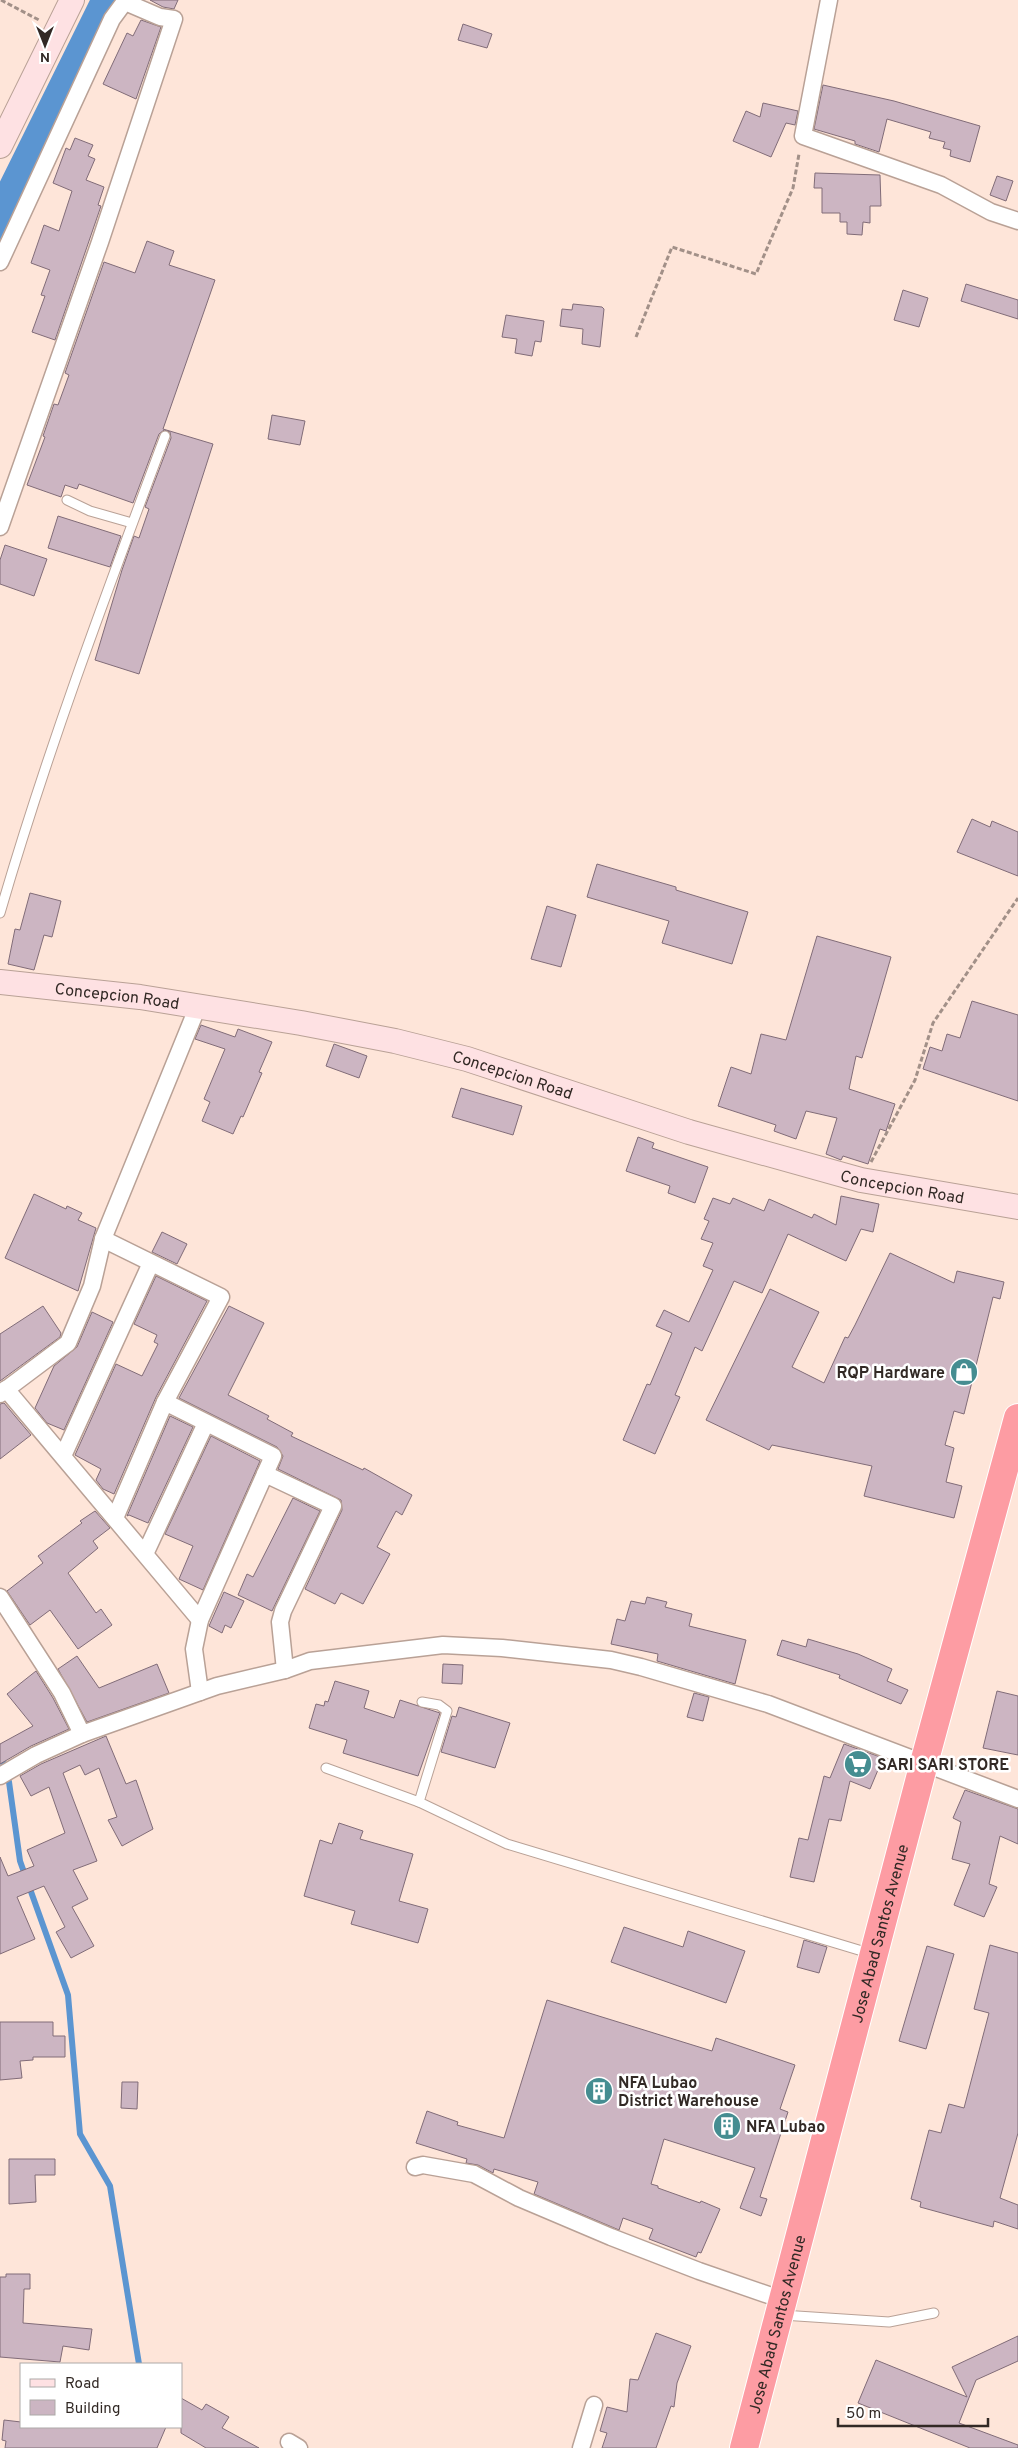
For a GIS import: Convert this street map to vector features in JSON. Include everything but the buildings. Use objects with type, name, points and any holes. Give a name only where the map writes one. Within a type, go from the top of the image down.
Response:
[{"type":"highway","name":"Jose Abad Santos Avenue","points":[[744,2448],[924,1762],[1018,1418]]},
{"type":"street","points":[[0,146],[72,0]]},
{"type":"street","points":[[828,0],[803,136],[941,185],[991,212],[1018,221]]},
{"type":"street","points":[[0,262],[112,19],[125,1],[160,17],[174,19],[100,242],[0,527]]},
{"type":"street","name":"Concepcion Road","points":[[0,982],[140,997],[355,1032],[467,1059],[689,1132],[861,1180],[1018,1207]]},
{"type":"street","points":[[198,1006],[103,1239],[92,1286],[68,1343],[3,1392],[63,1456],[200,1620]]},
{"type":"street","points":[[103,1239],[221,1297],[165,1402],[114,1518]]},
{"type":"street","points":[[63,1456],[151,1263]]},
{"type":"street","points":[[165,1402],[273,1456],[200,1620],[194,1649],[200,1692]]},
{"type":"street","points":[[145,1554],[206,1423]]},
{"type":"street","points":[[265,1474],[333,1506],[283,1611],[280,1622],[285,1670]]},
{"type":"street","points":[[0,1597],[62,1693],[82,1734]]},
{"type":"street","points":[[4,1773],[36,1755],[82,1734],[217,1686],[285,1670],[310,1661],[443,1645],[502,1648],[611,1660],[768,1704],[1018,1799]]},
{"type":"street","points":[[415,2166],[423,2164],[474,2174],[519,2198],[611,2237],[699,2271],[781,2307]]},
{"type":"street","points":[[581,2448],[594,2405]]},
{"type":"lane","points":[[0,913],[29,812],[111,579],[165,436]]},
{"type":"lane","points":[[67,500],[90,511],[132,523]]},
{"type":"lane","points":[[419,1802],[447,1711],[439,1705],[422,1702]]},
{"type":"lane","points":[[326,1768],[419,1802],[507,1844],[874,1955]]},
{"type":"lane","points":[[781,2307],[889,2322],[934,2313]]},
{"type":"path","points":[[2,0],[57,30]]},
{"type":"path","points":[[636,337],[672,247],[756,274],[793,188],[803,136]]},
{"type":"path","points":[[861,1180],[915,1080],[933,1023],[1018,898]]},
{"type":"waterway","points":[[0,222],[110,0]]},
{"type":"waterway","points":[[0,1753],[9,1782],[20,1861],[68,1995],[80,2134],[110,2186],[139,2363]]},
{"type":"place","name":"RQP Hardware","points":[[964,1372]]},
{"type":"place","name":"SARI SARI STORE","points":[[858,1764]]},
{"type":"place","name":"NFA Lubao District Warehouse","points":[[599,2091]]},
{"type":"place","name":"NFA Lubao","points":[[727,2126]]}]
